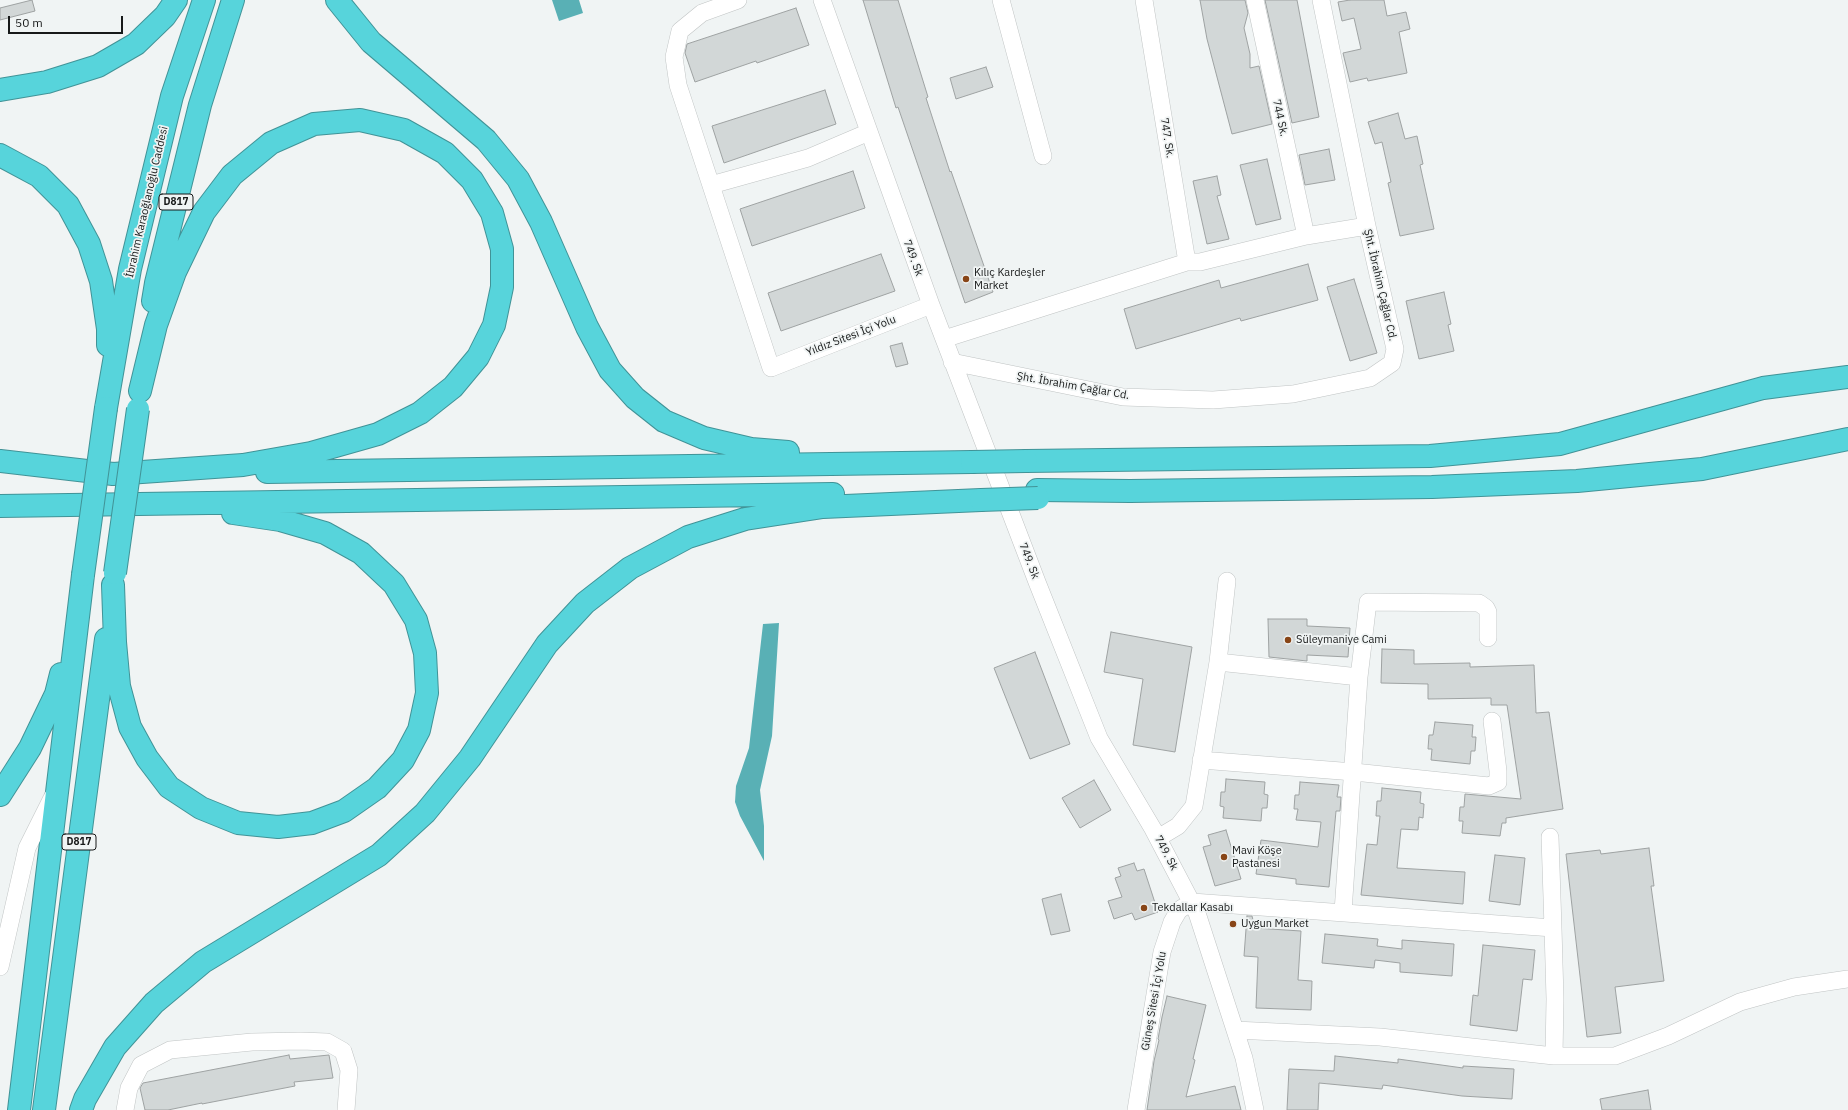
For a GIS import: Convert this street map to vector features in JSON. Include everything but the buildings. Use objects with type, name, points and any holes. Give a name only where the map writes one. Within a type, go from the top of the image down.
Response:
[{"type":"highway","points":[[0,90],[47,82],[98,66],[136,44],[165,16],[176,0]]},
{"type":"highway","name":"İbrahim Karaoğlanoğlu Caddesi","points":[[107,402],[132,261],[172,96],[204,0]]},
{"type":"highway","name":"D817","points":[[44,1110],[114,579],[156,283],[200,105],[233,0]]},
{"type":"highway","points":[[337,0],[371,42],[486,140],[518,179],[541,222],[586,328],[610,370],[635,398],[664,420],[704,438],[751,449],[809,454],[964,462]]},
{"type":"highway","points":[[0,461],[113,474],[243,465],[311,453],[378,434],[420,413],[454,387],[478,358],[494,325],[502,287],[502,249],[492,213],[472,180],[445,153],[404,130],[360,120],[314,124],[271,143],[232,175],[204,212],[175,272],[160,312],[139,400]]},
{"type":"highway","points":[[0,154],[39,176],[68,205],[89,244],[101,281],[108,329],[107,402]]},
{"type":"highway","points":[[0,475],[1430,456],[1560,444],[1763,388],[1848,377]]},
{"type":"highway","name":"D817","points":[[18,1110],[82,583],[107,402]]},
{"type":"highway","points":[[0,506],[981,496],[1130,491],[1432,487],[1577,481],[1702,469],[1848,439]]},
{"type":"highway","points":[[81,1110],[85,1099],[115,1047],[154,1003],[203,962],[379,855],[426,813],[470,758],[547,644],[585,603],[630,568],[688,537],[745,519],[823,507],[981,496]]},
{"type":"highway","points":[[110,504],[231,513],[280,520],[325,533],[361,553],[394,584],[416,620],[425,653],[427,693],[419,730],[403,760],[377,788],[344,811],[312,823],[278,827],[238,823],[201,808],[169,787],[147,758],[130,728],[119,686],[115,642],[114,579]]},
{"type":"highway","points":[[0,512],[79,505]]},
{"type":"highway","points":[[0,795],[30,748],[56,694],[82,583]]},
{"type":"street","points":[[738,0],[702,13],[680,31],[674,57],[678,85],[711,185],[808,158],[869,132]]},
{"type":"street","name":"749. Sk","points":[[822,0],[952,362],[1099,738],[1158,838],[1197,913],[1244,1058],[1255,1110]]},
{"type":"street","points":[[1001,0],[1043,156]]},
{"type":"street","name":"747. Sk.","points":[[1144,0],[1194,262]]},
{"type":"street","name":"744 Sk.","points":[[1255,0],[1306,236]]},
{"type":"street","name":"Şht. İbrahim Çağlar Cd.","points":[[952,362],[1123,397],[1213,400],[1293,394],[1370,378],[1392,363],[1395,349],[1367,226],[1322,0]]},
{"type":"street","name":"Yıldız Sitesi İçi Yolu","points":[[711,185],[771,368],[931,305]]},
{"type":"street","points":[[944,339],[1194,262],[1306,236],[1367,226]]},
{"type":"street","points":[[1158,838],[1178,826],[1194,806],[1218,662],[1227,581]]},
{"type":"street","points":[[1343,912],[1360,677],[1368,602],[1479,603],[1486,608],[1488,612],[1488,638]]},
{"type":"street","points":[[1218,662],[1360,677]]},
{"type":"street","points":[[1201,760],[1354,772],[1488,786],[1498,782],[1492,721]]},
{"type":"street","points":[[0,967],[27,848],[57,788]]},
{"type":"street","points":[[1550,837],[1555,999],[1554,1056]]},
{"type":"street","points":[[1192,902],[1553,928]]},
{"type":"street","name":"Güneş Sitesi İçi Yolu","points":[[1136,1110],[1162,952],[1172,922],[1179,910],[1192,902]]},
{"type":"street","points":[[1235,1030],[1380,1037],[1554,1056],[1616,1056],[1668,1036],[1740,1002],[1794,987],[1848,979]]},
{"type":"street","points":[[125,1110],[129,1088],[141,1065],[170,1050],[252,1042],[301,1041],[327,1042],[343,1051],[349,1070],[346,1110]]},
{"type":"water","points":[[552,0],[579,0],[583,13],[559,21]]},
{"type":"water","points":[[779,623],[772,736],[760,790],[764,826],[764,861],[740,816],[735,802],[736,786],[749,748],[763,624]]},
{"type":"place","name":"Kılıç Kardeşler Market","points":[[966,279]]},
{"type":"place","name":"Süleymaniye Cami","points":[[1288,640]]},
{"type":"place","name":"Mavi Köşe Pastanesi","points":[[1224,857]]},
{"type":"place","name":"Tekdallar Kasabı","points":[[1144,908]]},
{"type":"place","name":"Uygun Market","points":[[1233,924]]}]
